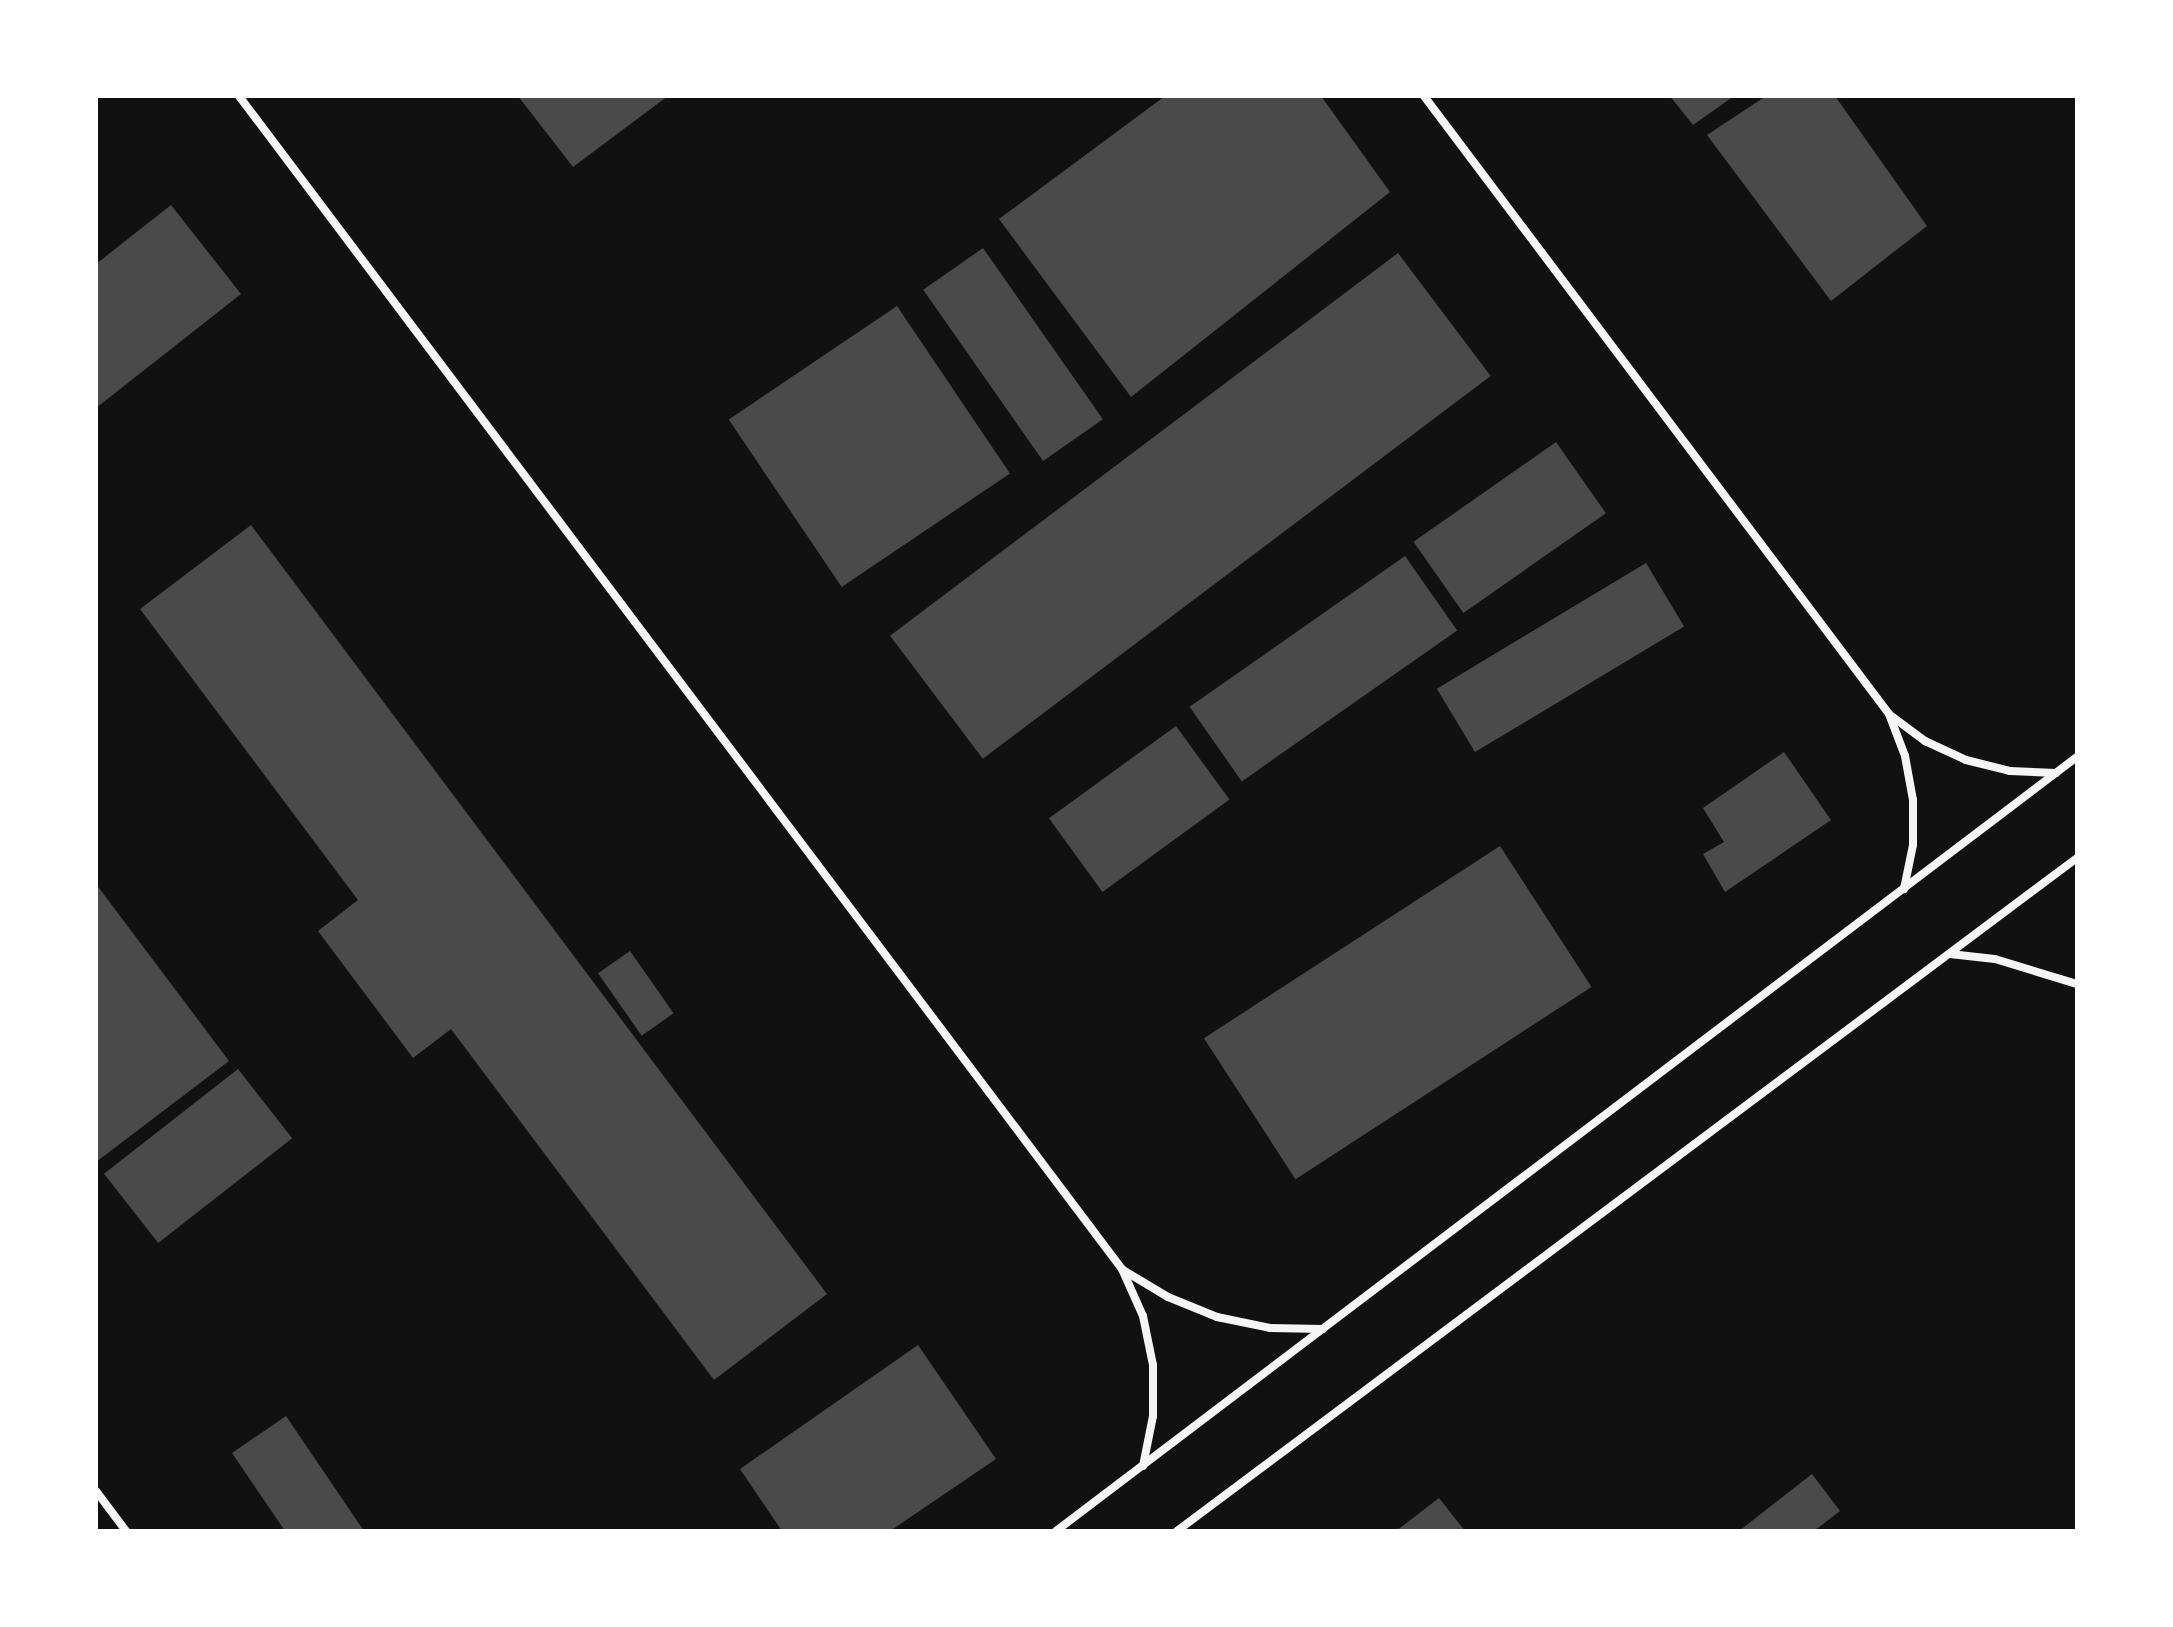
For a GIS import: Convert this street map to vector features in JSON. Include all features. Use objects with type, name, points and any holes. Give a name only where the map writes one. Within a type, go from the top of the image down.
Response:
[{"type":"street","points":[[239,96],[1122,1269],[1143,1316],[1153,1365],[1153,1416],[1143,1466]]},
{"type":"street","points":[[1424,96],[1889,714],[1905,756],[1913,800],[1913,845],[1904,889]]},
{"type":"street","points":[[1889,714],[1925,741],[1966,760],[2010,771],[2056,773]]},
{"type":"street","points":[[1056,1531],[2077,757]]},
{"type":"street","points":[[1177,1531],[2077,858]]},
{"type":"street","points":[[1949,953],[1995,959],[2077,984]]},
{"type":"street","points":[[1122,1269],[1168,1297],[1217,1317],[1270,1328],[1323,1329]]},
{"type":"street","points":[[96,1491],[126,1531]]},
{"type":"building","points":[[518,96],[668,96],[573,167]]},
{"type":"building","points":[[1165,96],[1321,96],[1390,192],[1131,397],[999,219]]},
{"type":"building","points":[[1670,96],[1734,96],[1693,125]]},
{"type":"building","points":[[1766,96],[1835,96],[1927,226],[1831,301],[1707,135]]},
{"type":"building","points":[[171,205],[241,294],[96,408],[96,264]]},
{"type":"building","points":[[983,248],[1103,419],[1043,461],[923,290]]},
{"type":"building","points":[[1398,253],[1491,376],[983,759],[890,636]]},
{"type":"building","points":[[897,306],[1010,473],[842,587],[729,420]]},
{"type":"building","points":[[1556,442],[1606,513],[1463,613],[1413,542]]},
{"type":"building","points":[[251,525],[827,1294],[714,1380],[451,1029],[413,1058],[318,931],[358,900],[140,609]]},
{"type":"building","points":[[1405,556],[1457,631],[1242,781],[1190,707]]},
{"type":"building","points":[[1646,563],[1684,626],[1475,752],[1437,689]]},
{"type":"building","points":[[1176,726],[1229,800],[1102,892],[1049,818]]},
{"type":"building","points":[[1784,752],[1831,820],[1725,892],[1703,854],[1724,842],[1703,808]]},
{"type":"building","points":[[1500,846],[1591,987],[1295,1179],[1204,1038]]},
{"type":"building","points":[[96,884],[229,1061],[96,1162]]},
{"type":"building","points":[[630,951],[674,1013],[642,1036],[598,973]]},
{"type":"building","points":[[238,1069],[292,1138],[158,1243],[104,1174]]},
{"type":"building","points":[[918,1345],[996,1459],[890,1531],[782,1531],[740,1469]]},
{"type":"building","points":[[286,1416],[364,1531],[285,1531],[232,1453]]},
{"type":"building","points":[[1812,1474],[1840,1511],[1814,1531],[1739,1531]]},
{"type":"building","points":[[1439,1498],[1465,1531],[1396,1531]]}]
